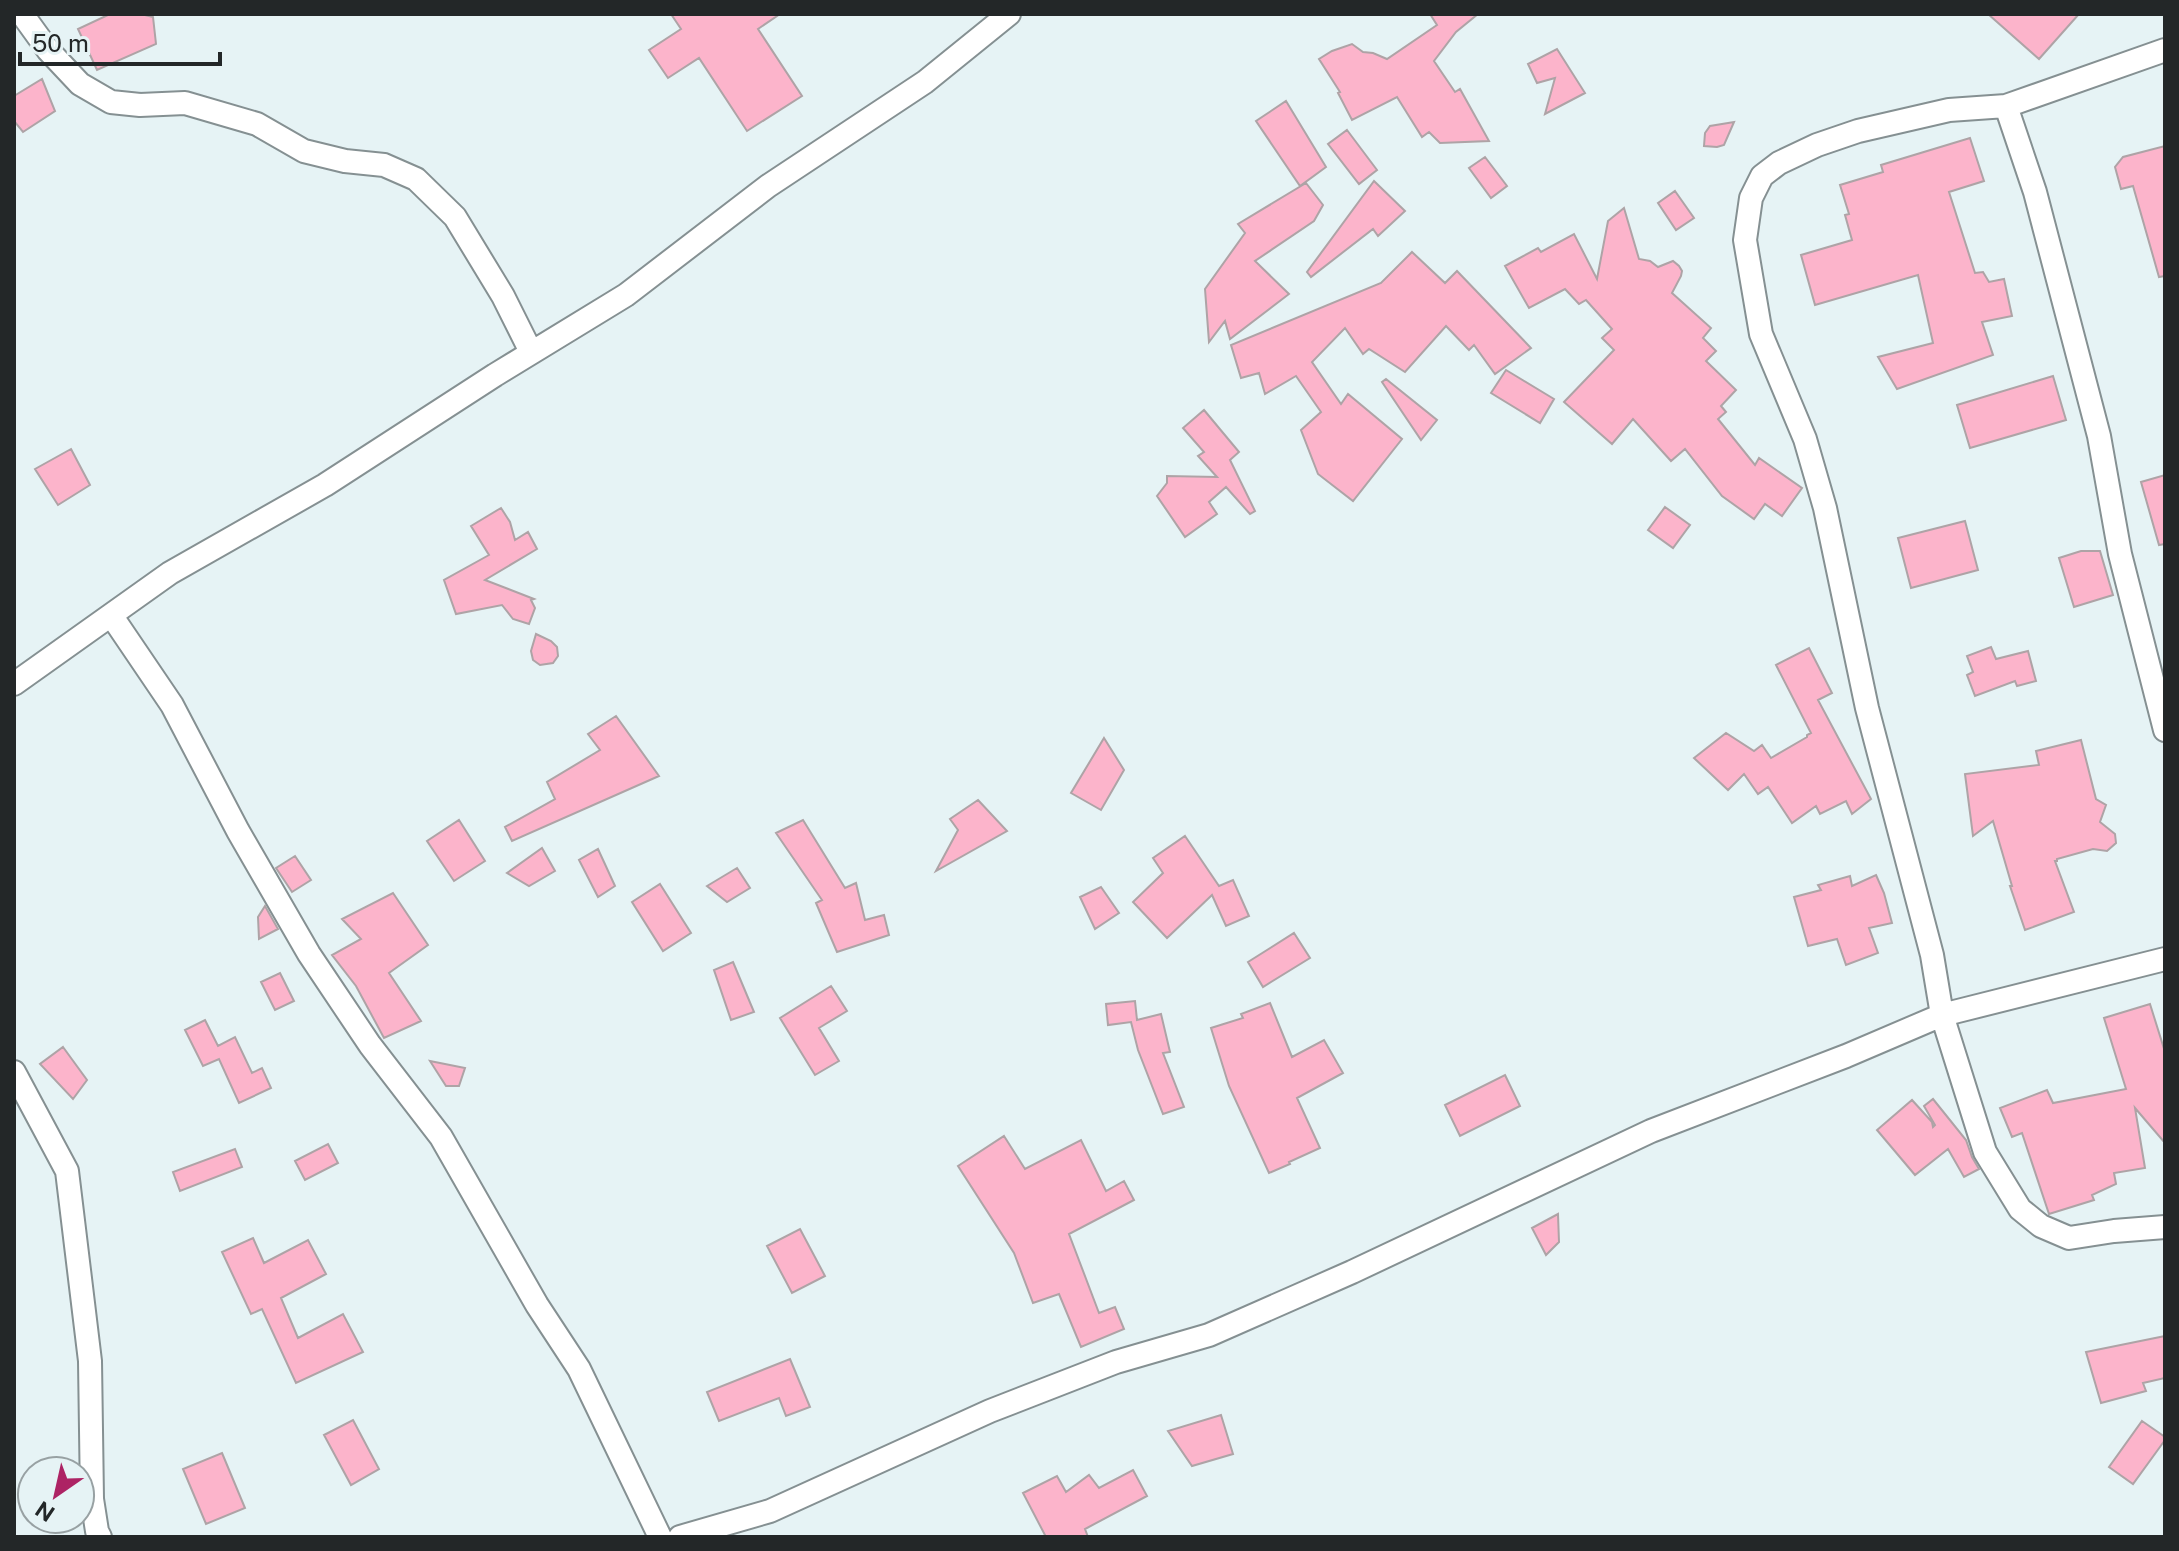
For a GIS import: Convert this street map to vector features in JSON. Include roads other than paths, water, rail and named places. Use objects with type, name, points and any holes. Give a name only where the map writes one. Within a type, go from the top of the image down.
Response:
[{"type":"street","points":[[22,14],[48,50],[80,84],[111,102],[140,105],[185,103],[257,124],[304,151],[345,161],[384,165],[416,179],[455,217],[503,296],[531,352]]},
{"type":"street","points":[[14,684],[170,573],[325,485],[531,352],[626,295],[768,186],[925,82],[1009,14]]},
{"type":"street","points":[[2165,50],[2006,106],[1949,110],[1858,131],[1817,145],[1779,163],[1762,176],[1751,198],[1745,240],[1761,334],[1805,439],[1825,508],[1867,708],[1932,955],[1942,1015],[1985,1152],[2020,1209],[2041,1226],[2069,1238],[2165,1227]]},
{"type":"street","points":[[2006,106],[2035,192],[2095,422],[2120,554],[2165,730]]},
{"type":"street","points":[[111,615],[172,705],[238,831],[309,954],[370,1045],[441,1137],[537,1305],[579,1369],[660,1537]]},
{"type":"street","points":[[680,1537],[770,1511],[990,1411],[1116,1362],[1209,1335],[1352,1272],[1651,1131],[1846,1056],[1942,1015],[2165,959]]},
{"type":"street","points":[[14,1072],[67,1171],[90,1361],[92,1499],[100,1537]]}]
